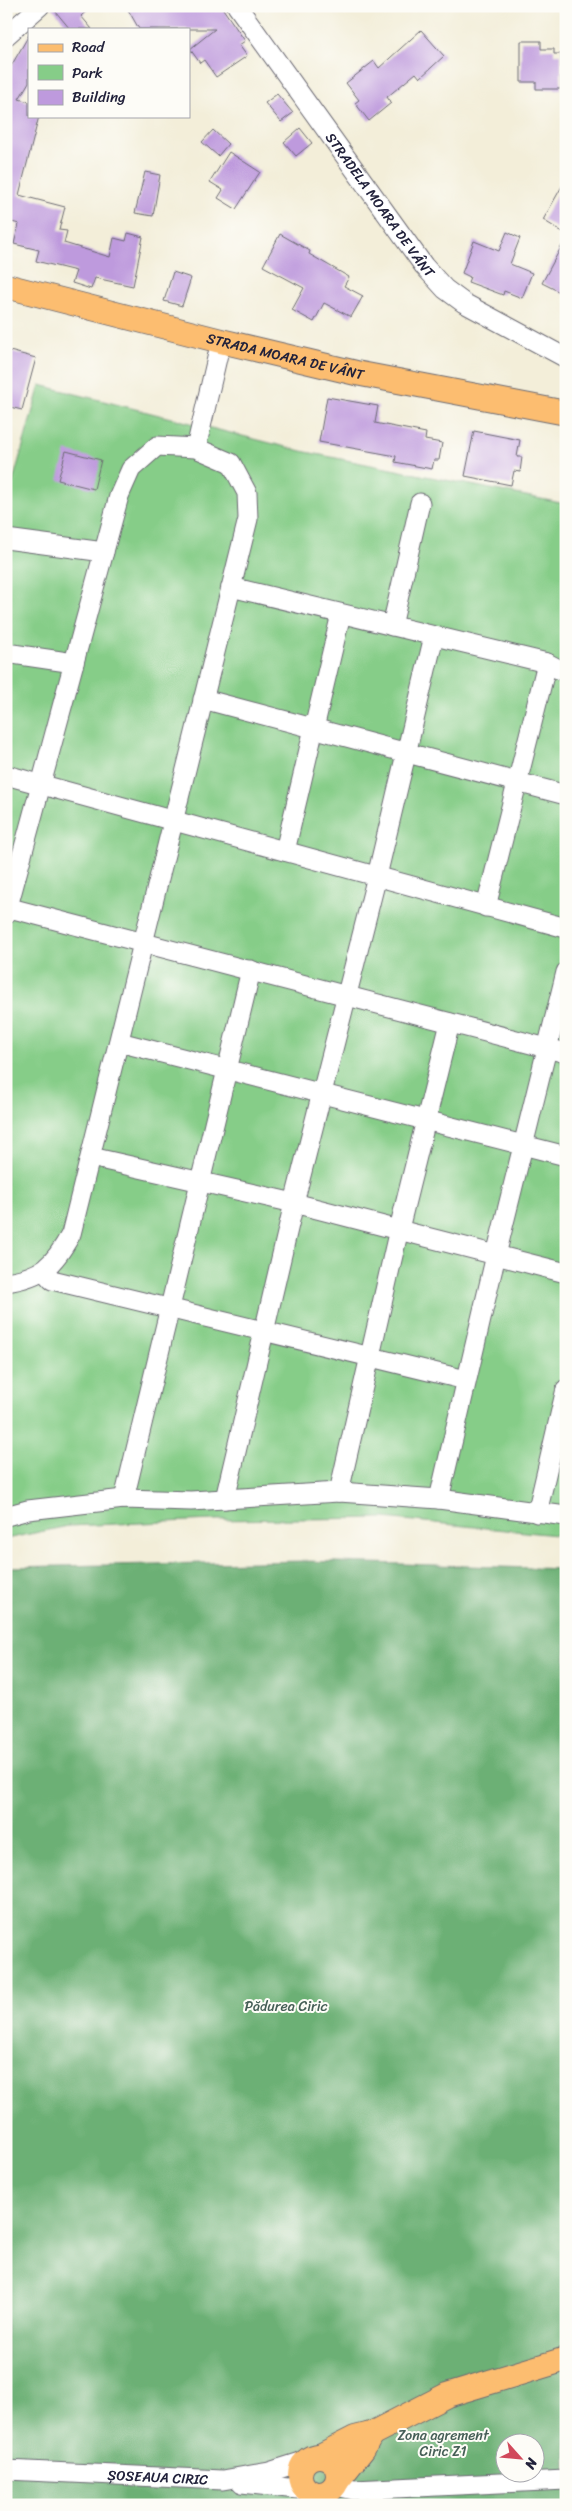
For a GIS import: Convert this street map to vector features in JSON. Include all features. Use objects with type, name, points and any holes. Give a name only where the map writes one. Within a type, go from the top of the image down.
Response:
[{"type":"main road","name":"STRADA MOARA DE VÂNT","points":[[6,286],[221,342],[356,373],[566,413]]},
{"type":"main road","name":"ȘOSEAUA CIRIC","points":[[314,2458],[355,2438],[371,2434],[448,2395],[566,2359]]},
{"type":"main road","points":[[334,2490],[335,2464],[314,2458],[300,2475],[300,2480],[308,2497],[312,2494],[325,2494],[334,2490],[363,2449],[371,2434]]},
{"type":"street","points":[[6,36],[40,6]]},
{"type":"street","name":"STRADELA MOARA DE VÂNT","points":[[237,6],[424,266],[445,289],[489,317],[566,358]]},
{"type":"street","points":[[196,448],[221,342]]},
{"type":"street","points":[[6,1282],[26,1280],[44,1271],[60,1255],[71,1234],[91,1157],[143,942],[230,587],[248,519],[247,493],[231,463],[196,448],[157,446],[131,469],[119,496],[7,909],[143,942],[566,1053]]},
{"type":"street","points":[[392,626],[420,503]]},
{"type":"street","points":[[6,539],[104,552]]},
{"type":"street","points":[[230,587],[547,663],[566,673]]},
{"type":"street","points":[[285,851],[341,614]]},
{"type":"street","points":[[225,1499],[263,1331],[345,995],[408,753],[434,636]]},
{"type":"street","points":[[6,653],[74,663]]},
{"type":"street","points":[[486,907],[547,663]]},
{"type":"street","points":[[203,699],[566,795]]},
{"type":"street","points":[[6,775],[566,928]]},
{"type":"street","points":[[124,1499],[251,970]]},
{"type":"street","points":[[439,1499],[496,1255],[566,972]]},
{"type":"street","points":[[339,1492],[399,1230],[450,1023]]},
{"type":"street","points":[[119,1042],[566,1156]]},
{"type":"street","points":[[91,1157],[294,1203],[566,1273]]},
{"type":"street","points":[[44,1271],[52,1280],[466,1380]]},
{"type":"street","points":[[538,1513],[566,1388]]},
{"type":"street","points":[[6,1516],[28,1510],[124,1499],[191,1501],[339,1492],[439,1499],[566,1516]]},
{"type":"street","name":"ȘOSEAUA CIRIC","points":[[6,2470],[223,2480],[269,2472],[314,2458]]},
{"type":"street","points":[[223,2480],[308,2497]]},
{"type":"street","points":[[334,2490],[566,2480]]},
{"type":"green space","points":[[40,385],[306,452],[566,504],[566,1536],[384,1518],[214,1520],[68,1526],[6,1539],[6,506]]},
{"type":"green space","name":"Pădurea Ciric","points":[[305,1561],[566,1569],[566,2505],[6,2505],[6,1567]]},
{"type":"building","points":[[51,6],[92,6],[81,16],[91,28],[69,28]]},
{"type":"building","points":[[126,6],[221,6],[245,41],[239,45],[247,56],[216,77],[204,60],[200,63],[190,49],[215,29],[138,28]]},
{"type":"building","points":[[421,30],[444,56],[420,78],[416,73],[387,97],[391,103],[369,121],[355,103],[359,100],[346,83],[374,61],[379,68]]},
{"type":"building","points":[[28,37],[28,84],[19,99],[28,102],[28,118],[38,118],[19,195],[65,207],[59,230],[67,231],[64,243],[110,257],[114,238],[126,241],[128,233],[143,237],[133,286],[95,278],[91,289],[72,283],[76,271],[36,261],[39,250],[14,244],[19,224],[12,222],[11,226],[6,225],[6,75]]},
{"type":"building","points":[[521,41],[541,41],[541,49],[554,49],[554,54],[561,54],[561,89],[536,89],[536,82],[521,82]]},
{"type":"building","points":[[277,94],[293,113],[281,122],[265,103]]},
{"type":"building","points":[[300,128],[312,143],[296,156],[284,142]]},
{"type":"building","points":[[213,130],[228,144],[218,156],[202,142]]},
{"type":"building","points":[[229,152],[260,172],[236,209],[218,198],[223,190],[210,182]]},
{"type":"building","points":[[145,172],[160,175],[153,216],[135,213]]},
{"type":"building","points":[[566,179],[566,234],[543,220]]},
{"type":"building","points":[[507,232],[520,238],[510,264],[532,273],[522,298],[504,291],[503,295],[468,282],[470,277],[462,273],[474,241],[499,251]]},
{"type":"building","points":[[280,234],[310,251],[309,254],[349,277],[344,286],[363,296],[351,317],[324,303],[314,322],[292,310],[304,288],[263,266]]},
{"type":"building","points":[[566,238],[566,295],[542,283]]},
{"type":"building","points":[[173,272],[191,278],[182,306],[164,301]]},
{"type":"building","points":[[6,350],[36,358],[22,410],[6,406]]},
{"type":"building","points":[[327,397],[378,406],[375,423],[426,433],[425,440],[442,443],[439,460],[434,460],[432,469],[395,462],[396,456],[319,442]]},
{"type":"building","points":[[474,431],[520,440],[517,457],[522,457],[520,472],[514,471],[511,485],[465,476]]},
{"type":"building","points":[[66,451],[101,460],[94,489],[58,480]]},
{"type":"park label","name":"Zona agrement Ciric Z1","points":[[443,2444]]}]
